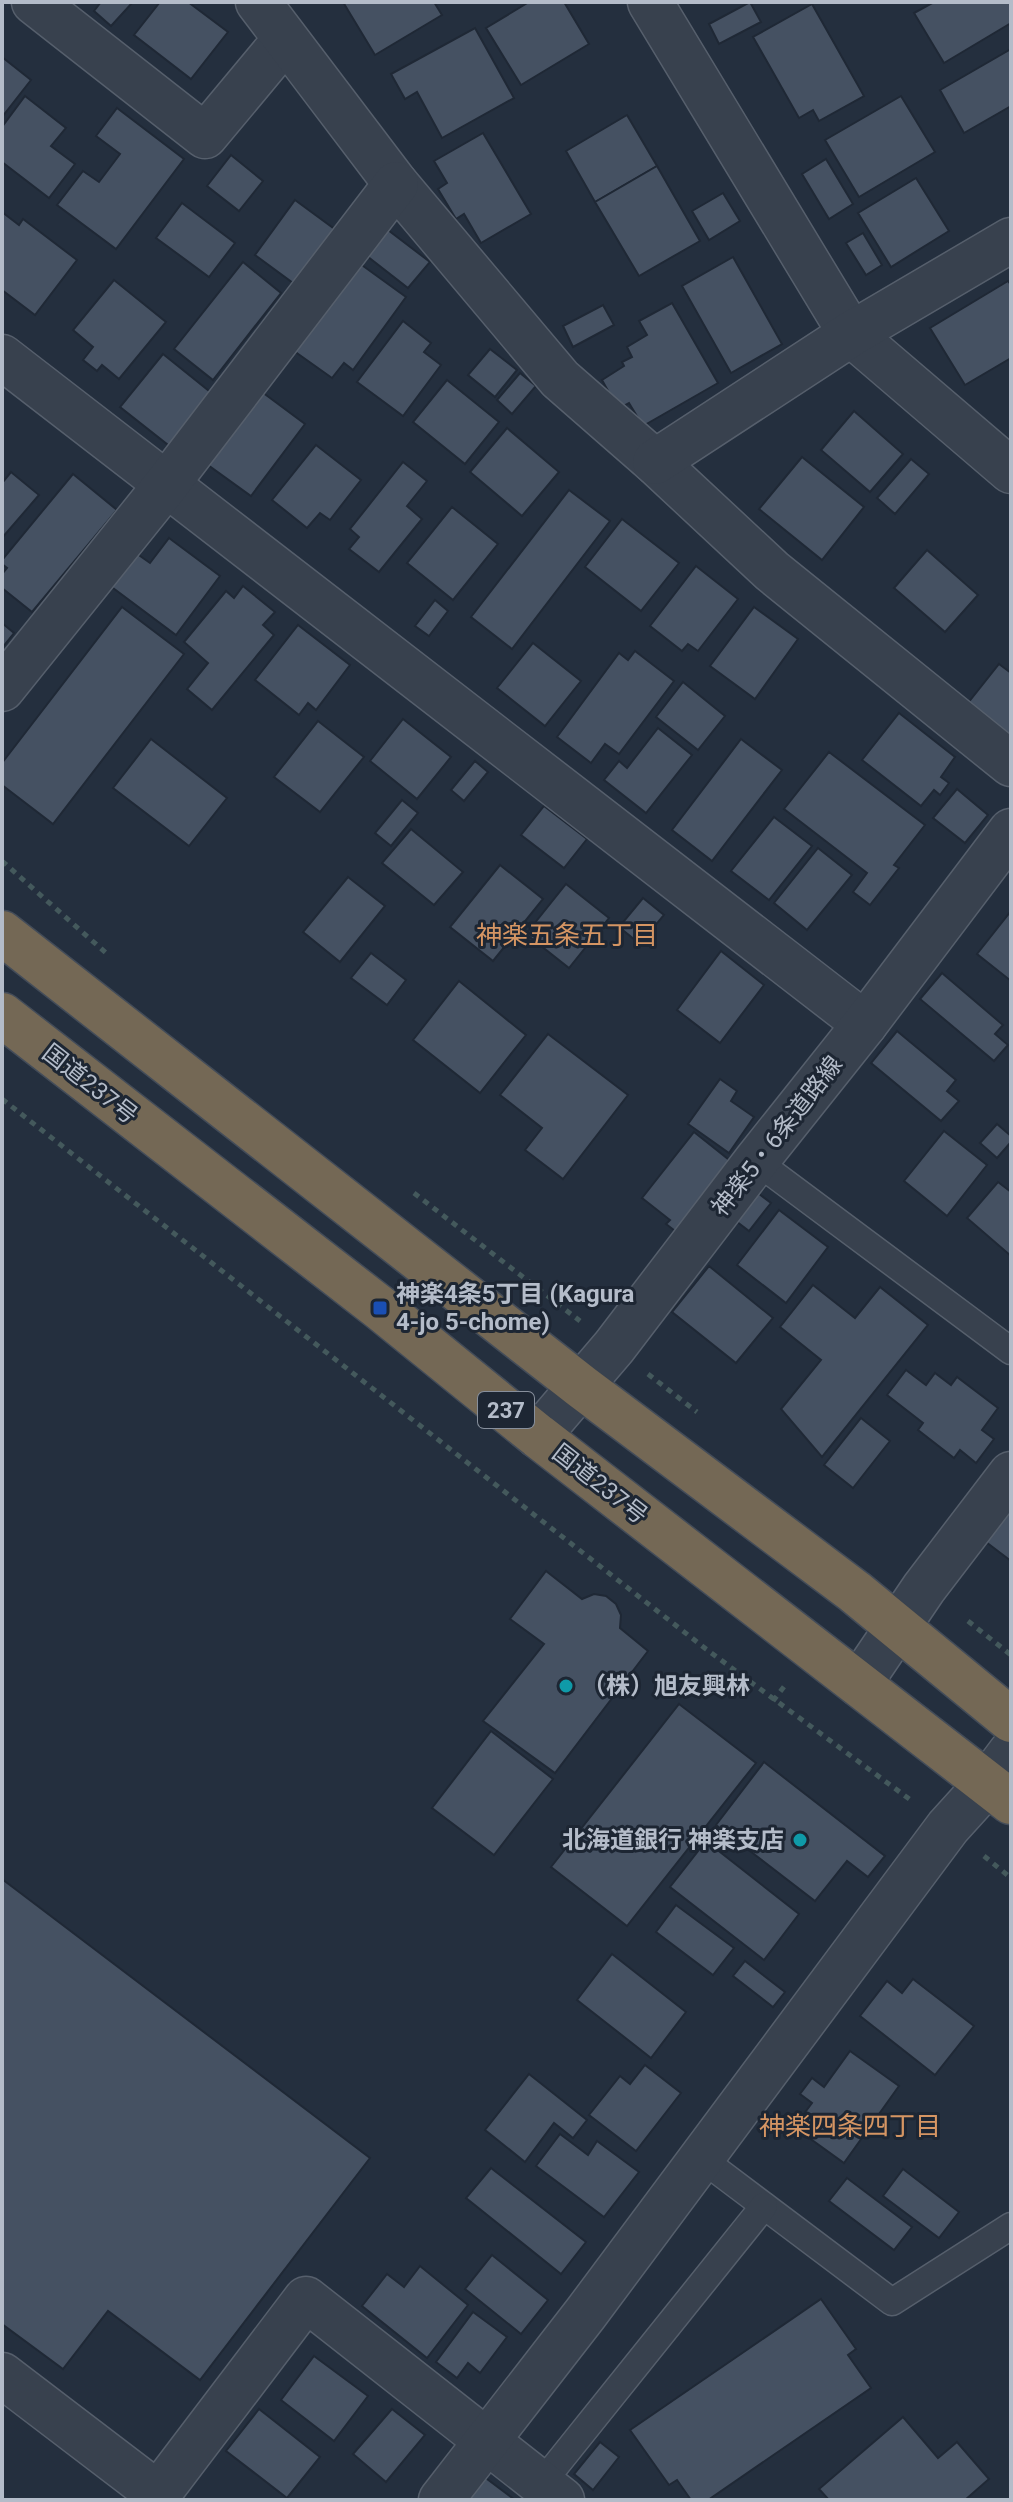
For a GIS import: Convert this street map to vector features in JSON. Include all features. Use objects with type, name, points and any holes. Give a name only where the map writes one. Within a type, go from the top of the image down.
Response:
[{"type":"highway","name":"237","points":[[2,933],[582,1387],[897,1626],[1011,1720]]},
{"type":"highway","name":"国道237号","points":[[2,1015],[859,1684],[1003,1779]]},
{"type":"street","points":[[34,2],[205,136],[285,40]]},
{"type":"street","points":[[258,2],[396,184],[560,379],[772,571],[1011,764]]},
{"type":"street","points":[[650,2],[851,334],[1011,471]]},
{"type":"street","points":[[2,689],[166,485],[396,184]]},
{"type":"street","points":[[655,462],[851,334],[1011,240]]},
{"type":"street","points":[[2,357],[865,1024]]},
{"type":"street","name":"神楽5・6条道路線","points":[[538,1436],[582,1387],[756,1161],[1003,856]]},
{"type":"street","points":[[859,1684],[924,1588],[1011,1474]]},
{"type":"street","points":[[441,2500],[702,2159],[948,1827],[1003,1779]]},
{"type":"street","points":[[2,2375],[158,2494],[306,2299],[552,2492]]},
{"type":"lane","points":[[756,1161],[1011,1351]]},
{"type":"lane","points":[[702,2159],[892,2302],[1011,2226]]},
{"type":"lane","points":[[552,2492],[764,2206]]},
{"type":"path","points":[[2,861],[108,954]]},
{"type":"path","points":[[2,1099],[717,1658],[948,1827],[1011,1878]]},
{"type":"path","points":[[403,1185],[700,1414]]},
{"type":"path","points":[[924,1588],[1011,1655]]},
{"type":"building","points":[[101,2],[133,2],[111,26],[94,11]]},
{"type":"building","points":[[160,2],[188,2],[228,32],[191,79],[134,35]]},
{"type":"building","points":[[343,2],[434,2],[442,15],[375,55]]},
{"type":"building","points":[[529,2],[564,2],[589,44],[521,85],[486,28]]},
{"type":"building","points":[[750,2],[761,22],[719,44],[709,24]]},
{"type":"building","points":[[934,2],[1011,2],[1011,23],[944,63],[914,13]]},
{"type":"building","points":[[812,4],[864,96],[819,121],[813,110],[799,118],[753,37]]},
{"type":"building","points":[[475,28],[514,98],[442,138],[417,92],[405,99],[391,74]]},
{"type":"building","points":[[1011,49],[1011,106],[964,133],[940,90]]},
{"type":"building","points":[[2,57],[31,80],[2,117]]},
{"type":"building","points":[[25,96],[66,128],[51,146],[75,164],[49,198],[2,162],[2,127]]},
{"type":"building","points":[[901,96],[935,152],[859,197],[825,140]]},
{"type":"building","points":[[117,108],[184,159],[116,249],[57,205],[83,171],[99,182],[120,154],[96,136]]},
{"type":"building","points":[[627,115],[657,166],[595,202],[566,151]]},
{"type":"building","points":[[483,133],[531,214],[481,243],[464,214],[456,219],[438,189],[447,183],[434,161]]},
{"type":"building","points":[[231,155],[263,181],[239,211],[207,186]]},
{"type":"building","points":[[826,159],[853,204],[829,219],[802,174]]},
{"type":"building","points":[[657,166],[700,241],[639,276],[595,202]]},
{"type":"building","points":[[916,178],[949,231],[891,267],[858,213]]},
{"type":"building","points":[[723,193],[740,221],[709,240],[692,211]]},
{"type":"building","points":[[295,200],[344,236],[304,291],[255,255]]},
{"type":"building","points":[[182,203],[235,243],[209,277],[156,238]]},
{"type":"building","points":[[2,212],[19,225],[23,219],[77,260],[35,315],[2,290]]},
{"type":"building","points":[[384,227],[430,262],[408,288],[363,253]]},
{"type":"building","points":[[863,233],[882,265],[866,275],[846,243]]},
{"type":"building","points":[[733,257],[782,344],[731,373],[682,286]]},
{"type":"building","points":[[243,262],[281,293],[213,380],[174,349]]},
{"type":"building","points":[[359,263],[406,297],[353,370],[344,363],[332,378],[294,351]]},
{"type":"building","points":[[114,280],[166,322],[119,379],[102,365],[97,371],[83,360],[93,347],[73,330]]},
{"type":"building","points":[[1008,281],[1011,285],[1011,358],[965,385],[930,328]]},
{"type":"building","points":[[672,303],[718,383],[643,426],[629,403],[618,409],[602,380],[632,357],[627,347],[647,335],[639,321]]},
{"type":"building","points":[[603,305],[614,325],[573,347],[563,326]]},
{"type":"building","points":[[403,321],[431,343],[424,352],[441,365],[403,416],[357,382]]},
{"type":"building","points":[[490,349],[517,370],[495,397],[468,375]]},
{"type":"building","points":[[163,354],[214,395],[172,448],[120,407]]},
{"type":"building","points":[[520,373],[536,386],[512,414],[497,400]]},
{"type":"building","points":[[447,380],[499,422],[465,464],[413,422]]},
{"type":"building","points":[[262,392],[305,424],[251,496],[208,465]]},
{"type":"building","points":[[854,411],[903,454],[870,492],[821,450]]},
{"type":"building","points":[[507,428],[559,472],[522,516],[470,472]]},
{"type":"building","points":[[316,445],[361,480],[330,520],[320,513],[307,528],[272,500]]},
{"type":"building","points":[[802,457],[864,507],[822,560],[759,509]]},
{"type":"building","points":[[911,459],[929,474],[895,514],[877,498]]},
{"type":"building","points":[[403,462],[427,481],[407,506],[422,519],[379,572],[349,549],[359,537],[350,529]]},
{"type":"building","points":[[11,472],[39,495],[2,538],[2,483]]},
{"type":"building","points":[[73,474],[117,510],[32,612],[2,588],[2,574],[7,568],[2,560]]},
{"type":"building","points":[[569,490],[610,521],[512,649],[471,617]]},
{"type":"building","points":[[452,507],[498,544],[453,600],[407,563]]},
{"type":"building","points":[[622,519],[679,563],[641,611],[585,567]]},
{"type":"building","points":[[169,538],[220,576],[176,635],[109,585],[133,551],[150,563]]},
{"type":"building","points":[[927,550],[978,595],[945,632],[894,588]]},
{"type":"building","points":[[696,566],[738,599],[698,651],[688,644],[682,651],[650,626]]},
{"type":"building","points":[[243,586],[275,612],[263,625],[274,635],[212,710],[187,689],[208,663],[184,642],[226,591],[234,598]]},
{"type":"building","points":[[435,600],[448,611],[429,636],[415,626]]},
{"type":"building","points":[[122,607],[184,654],[53,824],[2,785],[2,763]]},
{"type":"building","points":[[754,607],[798,639],[755,699],[710,666]]},
{"type":"building","points":[[2,623],[14,633],[2,648]]},
{"type":"building","points":[[298,625],[350,665],[316,710],[308,703],[299,715],[255,680]]},
{"type":"building","points":[[533,643],[581,681],[545,726],[497,688]]},
{"type":"building","points":[[635,651],[674,681],[619,754],[605,744],[591,763],[557,737],[619,653],[628,660]]},
{"type":"building","points":[[999,664],[1011,673],[1011,736],[968,703]]},
{"type":"building","points":[[683,682],[725,716],[698,750],[656,717]]},
{"type":"building","points":[[899,713],[955,757],[941,777],[949,783],[940,795],[934,790],[921,806],[862,760]]},
{"type":"building","points":[[403,719],[451,757],[417,799],[370,761]]},
{"type":"building","points":[[318,721],[364,757],[320,812],[274,777]]},
{"type":"building","points":[[658,728],[692,755],[646,813],[604,780],[619,761],[627,768]]},
{"type":"building","points":[[151,739],[227,798],[189,846],[113,788]]},
{"type":"building","points":[[741,739],[782,770],[712,861],[672,830]]},
{"type":"building","points":[[829,752],[925,825],[894,865],[899,868],[870,905],[853,892],[867,873],[784,809]]},
{"type":"building","points":[[475,761],[488,772],[464,801],[451,790]]},
{"type":"building","points":[[957,789],[988,815],[965,843],[933,818]]},
{"type":"building","points":[[402,800],[418,813],[391,846],[375,833]]},
{"type":"building","points":[[544,806],[587,839],[564,868],[521,835]]},
{"type":"building","points":[[774,817],[812,846],[769,900],[731,871]]},
{"type":"building","points":[[411,829],[463,872],[434,905],[382,863]]},
{"type":"building","points":[[818,848],[852,875],[807,930],[774,903]]},
{"type":"building","points":[[500,865],[543,899],[493,961],[450,927]]},
{"type":"building","points":[[348,877],[385,906],[340,962],[303,932]]},
{"type":"building","points":[[566,884],[609,918],[569,968],[526,934]]},
{"type":"building","points":[[643,898],[664,915],[640,944],[619,927]]},
{"type":"building","points":[[1011,911],[1011,981],[977,954]]},
{"type":"building","points":[[721,951],[764,985],[720,1043],[677,1010]]},
{"type":"building","points":[[371,953],[406,980],[387,1005],[351,978]]},
{"type":"building","points":[[942,973],[1003,1025],[995,1034],[1008,1045],[994,1061],[920,999]]},
{"type":"building","points":[[459,981],[526,1035],[480,1093],[413,1040]]},
{"type":"building","points":[[897,1031],[956,1080],[947,1091],[959,1101],[941,1121],[871,1063]]},
{"type":"building","points":[[548,1034],[628,1095],[563,1179],[525,1150],[542,1128],[500,1095]]},
{"type":"building","points":[[720,1079],[737,1091],[731,1101],[754,1117],[729,1153],[688,1124]]},
{"type":"building","points":[[997,1124],[1011,1136],[1011,1142],[997,1158],[980,1143]]},
{"type":"building","points":[[944,1131],[987,1165],[947,1216],[904,1181]]},
{"type":"building","points":[[694,1132],[738,1167],[683,1237],[666,1224],[670,1220],[642,1198]]},
{"type":"building","points":[[998,1182],[1011,1192],[1011,1256],[967,1218]]},
{"type":"building","points":[[754,1190],[771,1203],[749,1231],[732,1218]]},
{"type":"building","points":[[779,1210],[828,1247],[786,1303],[737,1265]]},
{"type":"building","points":[[709,1266],[773,1318],[736,1363],[672,1312]]},
{"type":"building","points":[[813,1285],[855,1318],[880,1287],[928,1325],[822,1457],[781,1409],[821,1360],[780,1327]]},
{"type":"building","points":[[906,1370],[926,1385],[935,1373],[951,1385],[957,1377],[998,1408],[982,1430],[994,1439],[976,1463],[960,1450],[954,1458],[918,1430],[923,1423],[887,1395]]},
{"type":"building","points":[[861,1418],[890,1441],[853,1488],[824,1465]]},
{"type":"building","points":[[1011,1509],[1011,1561],[986,1542]]},
{"type":"building","name":"（株）旭友興林","points":[[546,1571],[582,1599],[594,1594],[606,1596],[616,1604],[621,1615],[620,1628],[648,1651],[555,1773],[483,1721],[544,1644],[510,1619]]},
{"type":"building","points":[[679,1704],[756,1763],[627,1926],[551,1867]]},
{"type":"building","points":[[491,1731],[553,1779],[494,1855],[432,1808]]},
{"type":"building","name":"北海道銀行 神楽支店","points":[[764,1762],[885,1856],[868,1877],[847,1861],[815,1901],[716,1825]]},
{"type":"building","points":[[706,1841],[799,1914],[764,1960],[670,1887]]},
{"type":"building","points":[[2,1879],[370,2158],[200,2380],[108,2311],[63,2369],[2,2324]]},
{"type":"building","points":[[676,1905],[734,1948],[713,1975],[656,1932]]},
{"type":"building","points":[[612,1954],[686,2012],[651,2058],[577,2000]]},
{"type":"building","points":[[745,1961],[785,1992],[773,2007],[733,1976]]},
{"type":"building","points":[[913,1979],[974,2026],[935,2075],[860,2016],[887,1981],[902,1993]]},
{"type":"building","points":[[850,2051],[899,2086],[844,2163],[794,2127],[812,2103],[800,2094],[812,2078],[824,2087]]},
{"type":"building","points":[[645,2065],[681,2093],[636,2151],[589,2115],[620,2076],[630,2084]]},
{"type":"building","points":[[529,2074],[587,2120],[573,2138],[554,2123],[525,2162],[485,2130]]},
{"type":"building","points":[[560,2134],[588,2155],[597,2141],[639,2172],[604,2217],[536,2166]]},
{"type":"building","points":[[491,2168],[586,2242],[561,2274],[466,2198]]},
{"type":"building","points":[[903,2169],[959,2212],[939,2238],[883,2196]]},
{"type":"building","points":[[847,2178],[912,2227],[894,2250],[829,2201]]},
{"type":"building","points":[[492,2255],[548,2300],[521,2334],[465,2289]]},
{"type":"building","points":[[420,2266],[468,2305],[427,2358],[362,2306],[387,2274],[404,2287]]},
{"type":"building","points":[[821,2299],[856,2349],[848,2355],[871,2388],[708,2500],[691,2500],[677,2480],[669,2485],[630,2430]]},
{"type":"building","points":[[473,2312],[507,2337],[480,2373],[468,2363],[457,2378],[436,2362]]},
{"type":"building","points":[[314,2356],[368,2396],[334,2441],[281,2400]]},
{"type":"building","points":[[259,2409],[320,2457],[287,2498],[226,2451]]},
{"type":"building","points":[[392,2409],[425,2435],[386,2482],[353,2454]]},
{"type":"building","points":[[903,2417],[938,2458],[957,2442],[989,2479],[965,2500],[829,2500],[819,2489]]},
{"type":"building","points":[[600,2442],[619,2457],[593,2490],[574,2474]]},
{"type":"building","points":[[483,2476],[515,2500],[466,2500]]},
{"type":"place","name":"神楽4条5丁目 (Kagura 4-jo 5-chome)","points":[[380,1308]]},
{"type":"place","name":"（株）旭友興林","points":[[566,1686]]},
{"type":"place","name":"北海道銀行 神楽支店","points":[[800,1840]]},
{"type":"district","name":"神楽五条五丁目","points":[[567,935]]},
{"type":"district","name":"神楽四条四丁目","points":[[850,2126]]}]
